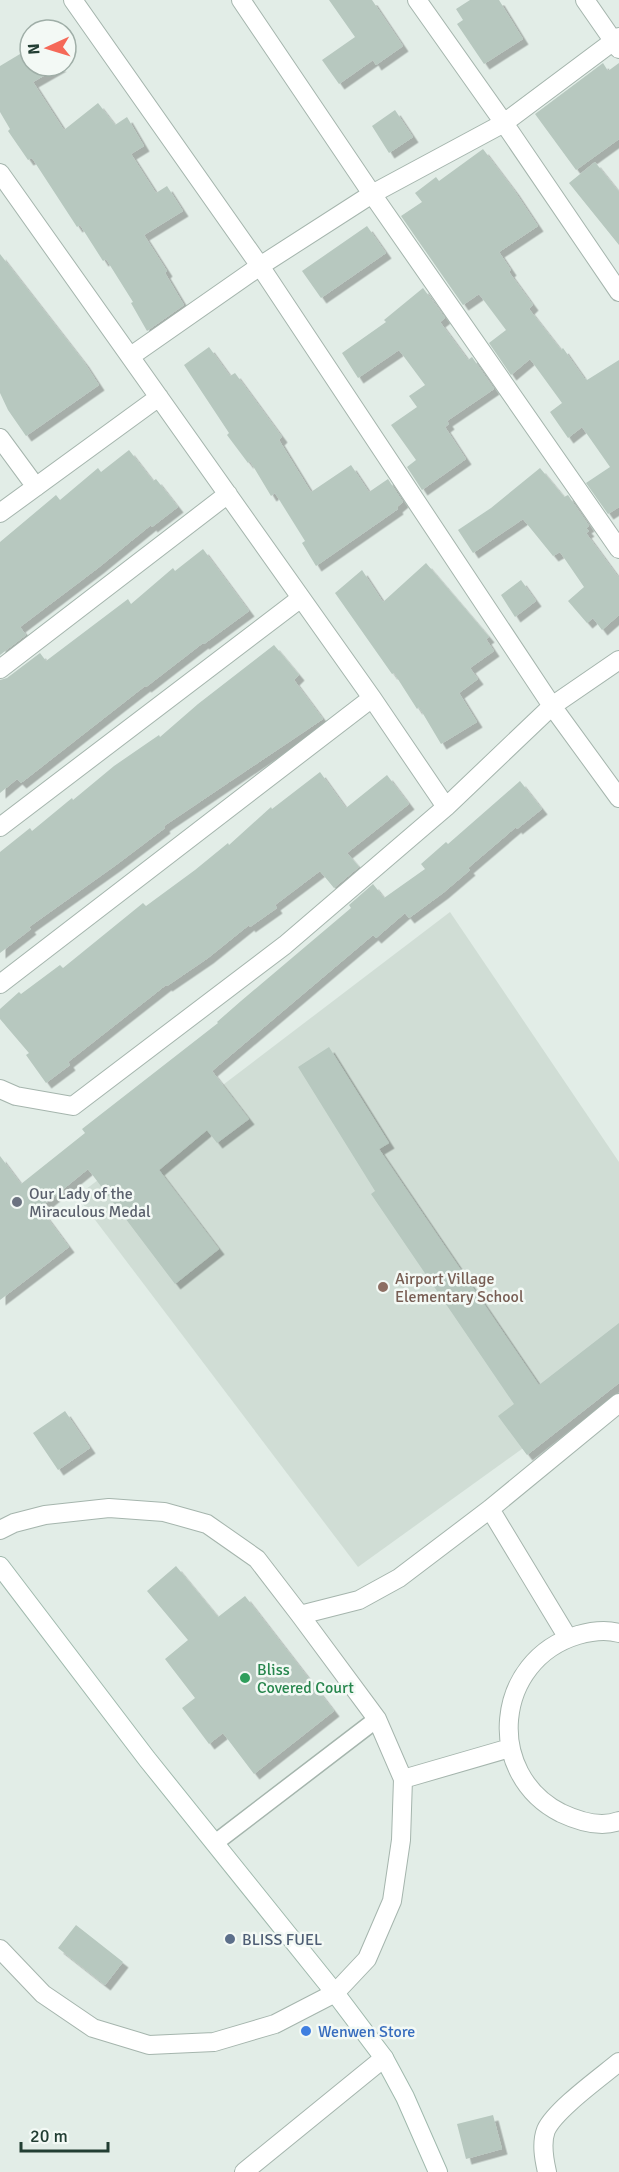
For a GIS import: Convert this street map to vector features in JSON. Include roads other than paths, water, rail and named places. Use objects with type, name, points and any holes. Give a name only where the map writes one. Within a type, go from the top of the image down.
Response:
[{"type":"street","points":[[73,0],[260,266],[552,706],[619,798]]},
{"type":"street","points":[[241,0],[372,194],[619,549]]},
{"type":"street","points":[[417,0],[619,292]]},
{"type":"street","points":[[131,356],[260,266],[372,194],[504,123],[617,42],[585,0]]},
{"type":"street","points":[[0,173],[372,698],[446,807]]},
{"type":"street","points":[[0,513],[159,397]]},
{"type":"street","points":[[0,438],[36,487]]},
{"type":"street","points":[[0,669],[228,494]]},
{"type":"street","points":[[0,827],[301,598]]},
{"type":"street","points":[[0,1089],[16,1096],[73,1106],[285,945],[446,807],[552,706],[619,660]]},
{"type":"street","points":[[0,984],[372,698]]},
{"type":"street","points":[[300,1615],[359,1600],[399,1578],[490,1509],[619,1403]]},
{"type":"street","points":[[0,1530],[14,1523],[45,1515],[109,1508],[165,1512],[207,1524],[257,1559],[377,1719],[403,1779],[401,1840],[392,1901],[367,1959],[335,1993],[275,2024],[214,2042],[149,2045],[93,2028],[43,1994],[0,1949]]},
{"type":"street","points":[[490,1509],[568,1638]]},
{"type":"street","points":[[0,1566],[147,1759],[335,1993],[384,2058],[405,2097],[438,2172]]},
{"type":"street","points":[[619,1633],[592,1631],[568,1638],[547,1650],[527,1669],[514,1693],[508,1720],[510,1748],[523,1780],[546,1805],[577,1821],[611,1824],[619,1821]]},
{"type":"street","points":[[403,1779],[510,1748]]},
{"type":"street","points":[[244,2172],[384,2058]]},
{"type":"street","points":[[547,2172],[544,2156],[546,2130],[564,2108],[619,2062]]},
{"type":"lane","points":[[215,1843],[377,1719]]},
{"type":"place","name":"Our Lady of the Miraculous Medal","points":[[17,1202]]},
{"type":"place","name":"Airport Village Elementary School","points":[[383,1287]]},
{"type":"place","name":"Bliss Covered Court","points":[[245,1678]]},
{"type":"place","name":"BLISS FUEL","points":[[230,1939]]},
{"type":"place","name":"Wenwen Store","points":[[306,2031]]}]
